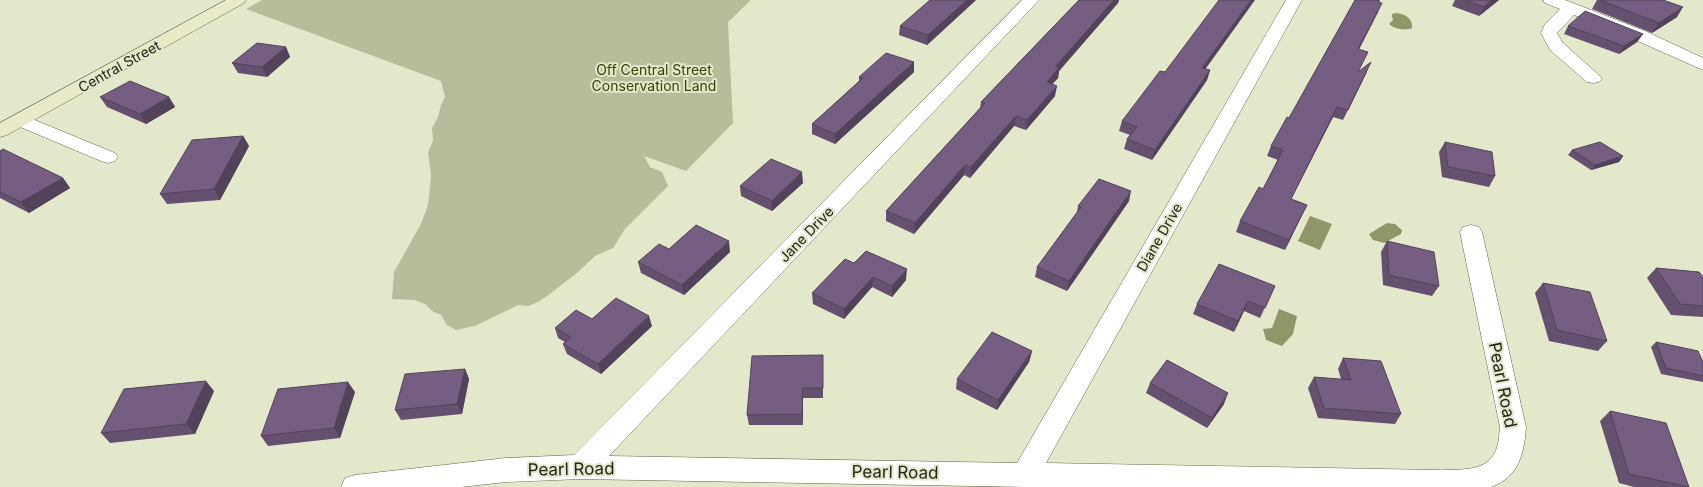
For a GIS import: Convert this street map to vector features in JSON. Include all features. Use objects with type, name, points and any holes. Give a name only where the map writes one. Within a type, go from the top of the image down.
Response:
[{"type":"street","name":"Central Street","points":[[0,131],[238,0]]},
{"type":"street","name":"Jane Drive","points":[[581,467],[1031,0]]},
{"type":"street","name":"Diane Drive","points":[[1025,475],[1294,0]]},
{"type":"street","points":[[1551,0],[1639,35],[1703,65]]},
{"type":"street","points":[[1571,8],[1551,28],[1549,33],[1556,46],[1593,78]]},
{"type":"street","points":[[20,120],[108,157]]},
{"type":"street","name":"Pearl Road","points":[[355,487],[498,470],[581,467],[1437,482],[1468,481],[1490,476],[1502,467],[1510,455],[1513,441],[1513,427],[1471,232]]},
{"type":"green space","name":"Off Central Street Conservation Land","points":[[262,0],[751,0],[728,22],[733,123],[686,171],[644,156],[650,167],[662,172],[668,186],[625,229],[613,248],[595,256],[577,273],[538,302],[528,306],[518,305],[475,326],[456,330],[447,325],[441,315],[432,311],[425,304],[415,300],[392,299],[394,272],[421,224],[428,205],[431,175],[428,152],[433,141],[432,128],[438,117],[445,97],[441,81],[246,9]]},
{"type":"shaded area","points":[[1396,13],[1408,17],[1412,28],[1400,29],[1389,24],[1393,20],[1392,14]]},
{"type":"shaded area","points":[[1310,216],[1332,224],[1320,250],[1298,241]]},
{"type":"shaded area","points":[[1387,223],[1395,224],[1402,230],[1401,234],[1384,243],[1373,240],[1369,234]]},
{"type":"shaded area","points":[[1279,309],[1297,316],[1293,334],[1282,346],[1266,340],[1263,329],[1272,328]]},
{"type":"building","points":[[930,0],[967,0],[928,35],[900,26]]},
{"type":"building","points":[[1079,0],[1114,0],[1056,66],[1059,68],[1047,82],[1057,86],[1027,120],[1016,116],[971,167],[965,165],[915,223],[886,211],[985,103],[981,102]]},
{"type":"building","points":[[1219,0],[1251,0],[1202,68],[1210,70],[1155,150],[1127,139],[1137,127],[1122,121],[1160,71],[1165,72]]},
{"type":"building","points":[[1355,0],[1379,0],[1378,2],[1382,3],[1358,49],[1368,52],[1358,72],[1371,62],[1348,110],[1337,107],[1291,199],[1307,205],[1289,240],[1240,221],[1259,187],[1263,189],[1283,150],[1271,146],[1287,117],[1289,118]]},
{"type":"building","points":[[1466,0],[1492,0],[1484,7]]},
{"type":"building","points":[[1600,0],[1663,0],[1683,7],[1659,23]]},
{"type":"building","points":[[1585,11],[1643,34],[1624,46],[1568,26]]},
{"type":"building","points":[[257,43],[286,47],[262,67],[232,63]]},
{"type":"building","points":[[886,53],[914,62],[835,134],[812,124],[863,78],[859,77]]},
{"type":"building","points":[[130,81],[169,97],[140,114],[100,97]]},
{"type":"building","points":[[243,136],[214,189],[160,194],[192,140]]},
{"type":"building","points":[[1445,142],[1492,152],[1495,176],[1448,167]]},
{"type":"building","points":[[1600,142],[1623,156],[1595,165],[1572,150]]},
{"type":"building","points":[[3,149],[63,178],[21,202],[0,192],[0,151]]},
{"type":"building","points":[[771,159],[802,172],[772,201],[740,186]]},
{"type":"building","points":[[1099,179],[1131,191],[1069,281],[1037,267],[1081,207],[1078,206]]},
{"type":"building","points":[[696,225],[729,241],[682,285],[638,262],[659,244],[669,249]]},
{"type":"building","points":[[1387,241],[1434,252],[1439,286],[1389,275]]},
{"type":"building","points":[[866,251],[907,269],[892,286],[873,277],[844,309],[812,293],[845,259],[854,263]]},
{"type":"building","points":[[1219,264],[1275,286],[1265,308],[1248,301],[1238,321],[1197,304]]},
{"type":"building","points":[[1656,268],[1699,272],[1703,277],[1703,306],[1680,304]]},
{"type":"building","points":[[1543,283],[1590,292],[1607,341],[1557,330]]},
{"type":"building","points":[[616,298],[649,316],[598,364],[563,344],[571,337],[555,328],[576,310],[592,319]]},
{"type":"building","points":[[992,332],[1032,351],[998,400],[957,379]]},
{"type":"building","points":[[1656,342],[1698,351],[1703,362],[1703,376],[1666,368]]},
{"type":"building","points":[[823,355],[823,388],[803,388],[802,414],[747,415],[752,356]]},
{"type":"building","points":[[1343,358],[1381,361],[1401,414],[1324,408],[1314,377],[1351,380]]},
{"type":"building","points":[[1167,360],[1228,393],[1212,418],[1150,383]]},
{"type":"building","points":[[465,369],[457,404],[395,410],[405,374]]},
{"type":"building","points":[[206,381],[186,424],[101,433],[124,389]]},
{"type":"building","points":[[348,382],[334,428],[261,436],[278,389]]},
{"type":"building","points":[[1610,411],[1666,423],[1689,487],[1629,474]]}]
